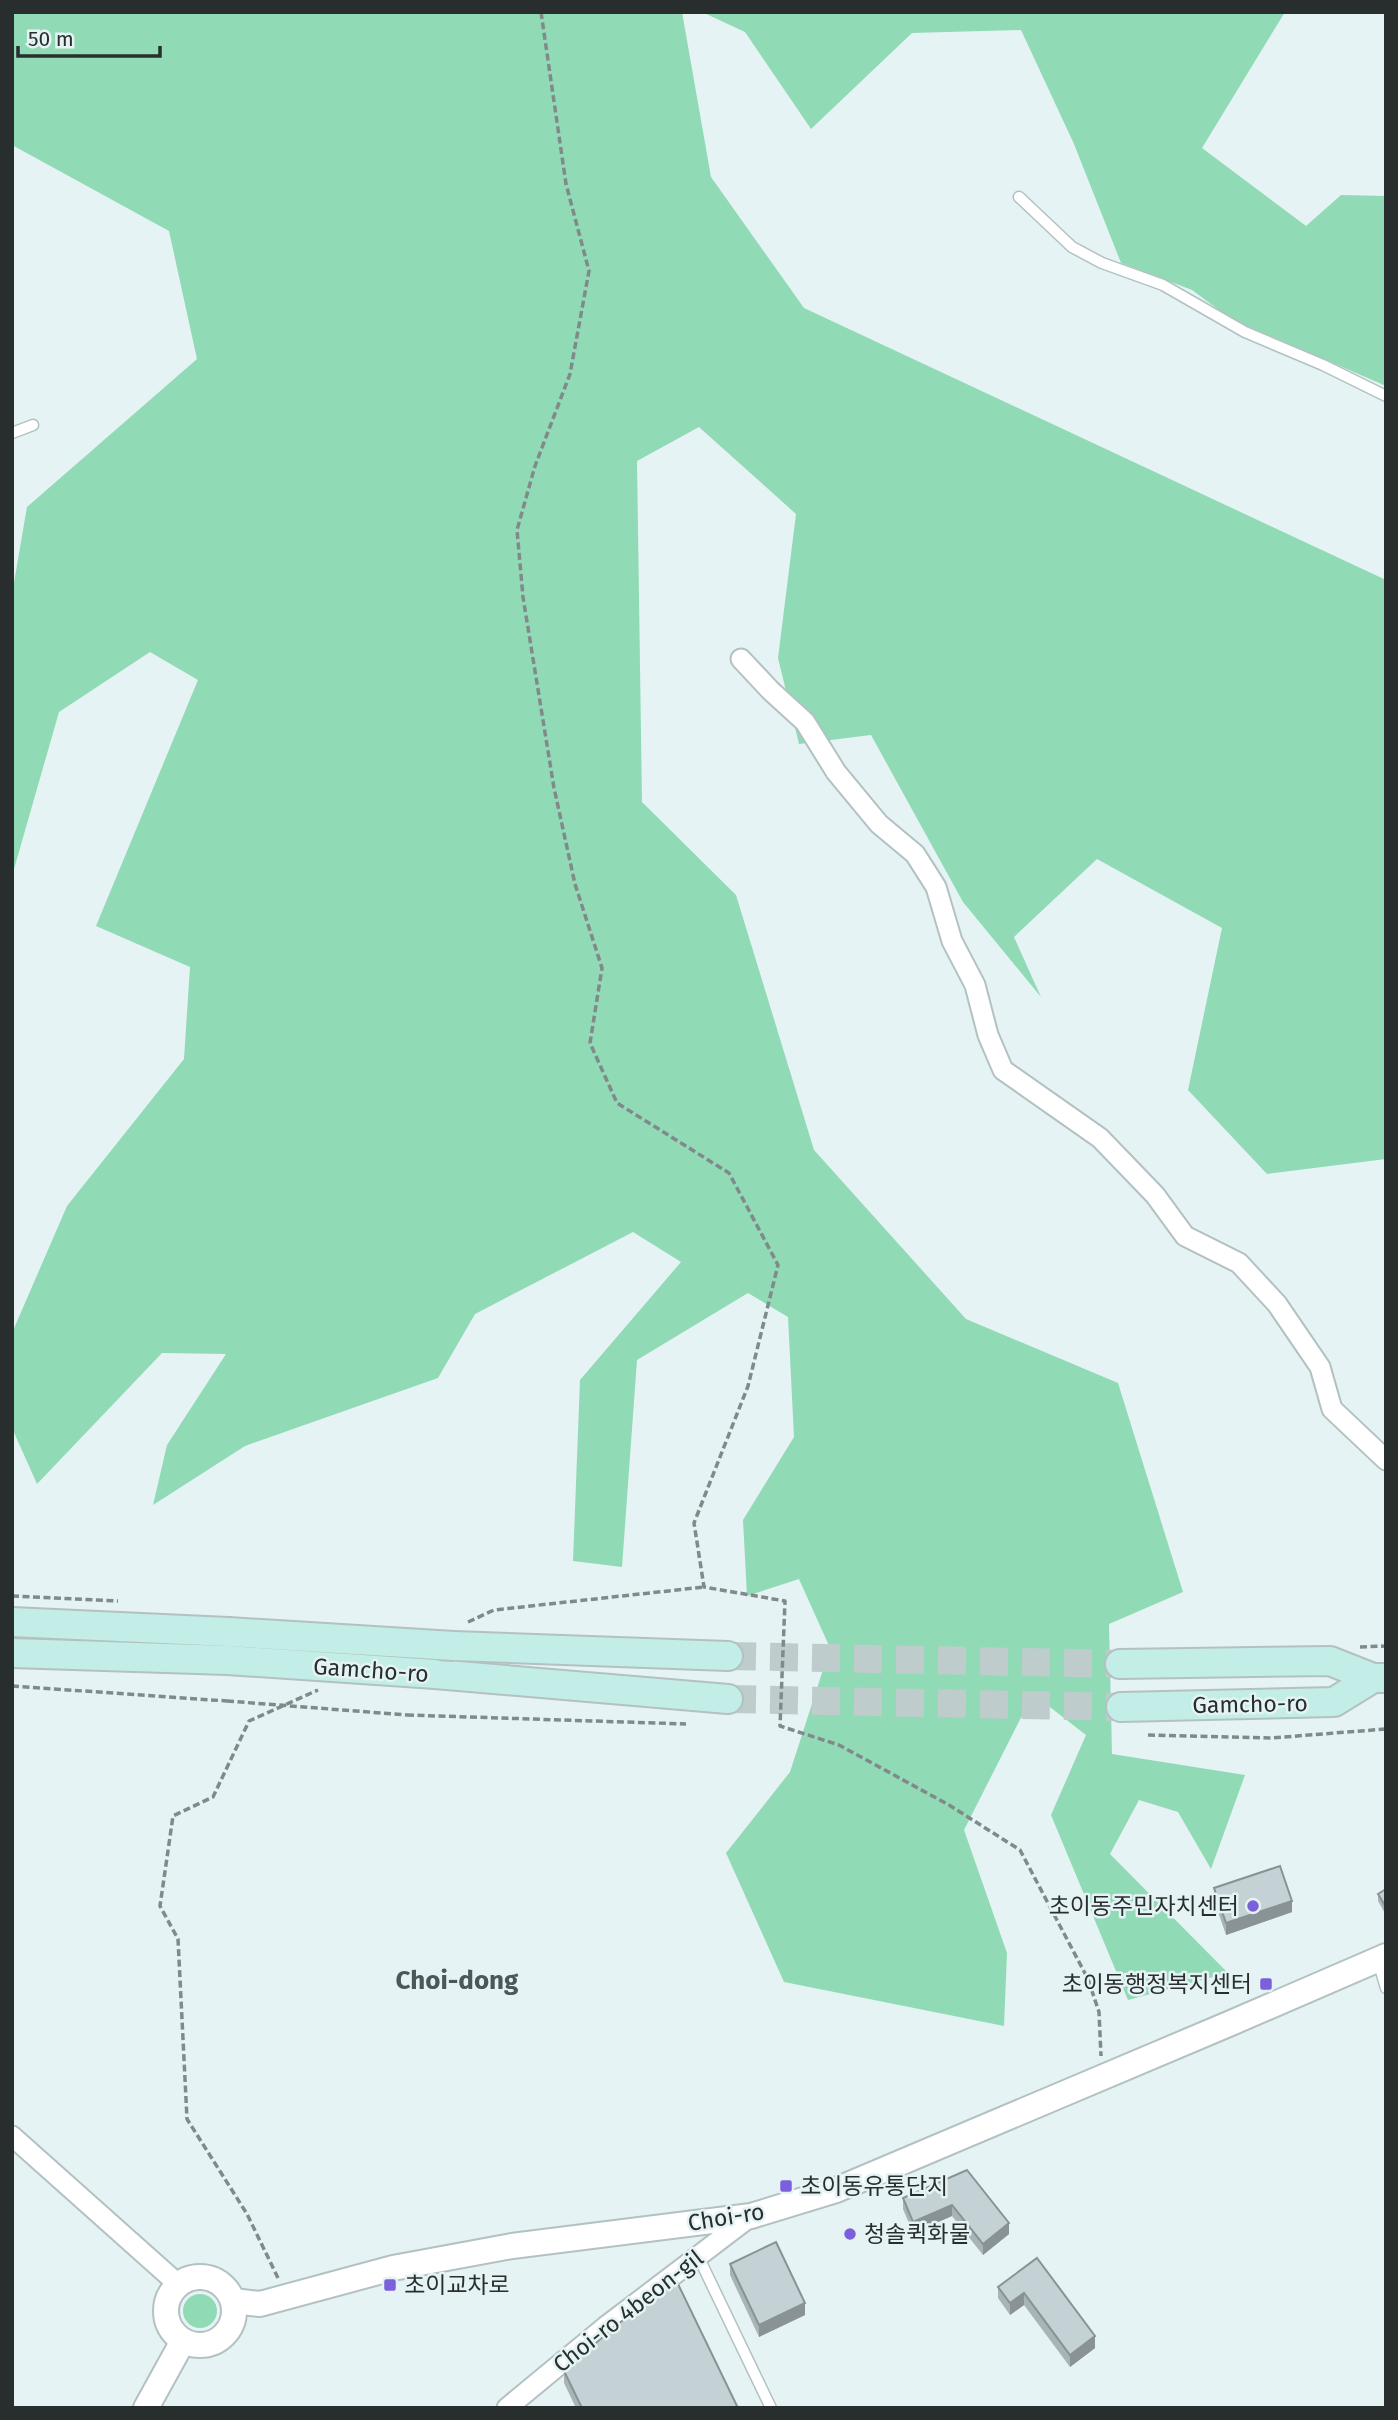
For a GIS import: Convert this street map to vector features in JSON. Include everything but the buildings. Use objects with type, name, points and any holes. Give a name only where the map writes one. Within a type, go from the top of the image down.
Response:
[{"type":"main road","name":"Gamcho-ro","points":[[12,1622],[228,1646],[435,1674],[729,1699]]},
{"type":"main road","name":"Gamcho-ro","points":[[12,1653],[456,1636],[729,1656]]},
{"type":"main road","name":"Gamcho-ro","points":[[1120,1664],[1330,1661],[1379,1678]]},
{"type":"main road","name":"Gamcho-ro","points":[[1121,1707],[1335,1702],[1379,1678]]},
{"type":"street","points":[[741,659],[805,722],[836,772],[879,824],[915,853],[936,887],[952,941],[975,985],[988,1035],[1003,1070],[1100,1138],[1155,1195],[1185,1236],[1239,1263],[1277,1304],[1320,1367],[1332,1409],[1386,1460]]},
{"type":"street","name":"Choi-ro","points":[[233,2301],[260,2304],[393,2268],[572,2237],[751,2216],[836,2190],[1381,1958]]},
{"type":"street","points":[[12,2136],[178,2284]]},
{"type":"street","name":"Choi-ro 4beon-gil","points":[[507,2408],[605,2327],[751,2216]]},
{"type":"street","points":[[204,2277],[216,2281],[226,2289],[233,2301],[234,2314],[230,2327],[210,2344],[196,2345],[183,2341],[173,2332],[167,2320],[166,2307],[170,2294],[178,2284],[190,2278],[204,2277]]},
{"type":"street","points":[[146,2408],[183,2341]]},
{"type":"lane","points":[[1019,197],[1072,247],[1102,263],[1163,285],[1245,332],[1323,365],[1386,396]]},
{"type":"lane","points":[[12,433],[33,425]]},
{"type":"lane","points":[[1381,1958],[1386,1988]]},
{"type":"lane","points":[[698,2256],[771,2408]]},
{"type":"path","points":[[541,12],[566,184],[589,271],[570,374],[535,466],[517,530],[523,597],[554,788],[575,884],[602,968],[590,1043],[617,1103],[729,1173],[778,1265],[748,1386],[694,1523],[704,1587]]},
{"type":"path","points":[[456,1636],[494,1610],[704,1587],[785,1601],[780,1726],[839,1745],[949,1805],[1020,1850],[1088,1979],[1099,2012],[1100,2056],[1112,2072]]},
{"type":"path","points":[[12,1686],[407,1715],[686,1724]]},
{"type":"path","points":[[287,2298],[247,2214],[187,2119],[178,1939],[160,1906],[173,1816],[213,1797],[249,1721],[322,1688]]},
{"type":"path","points":[[1148,1735],[1271,1738],[1386,1729]]},
{"type":"green space","points":[[12,12],[682,12],[711,177],[804,308],[1386,580],[1386,1159],[1267,1174],[1188,1090],[1222,928],[1097,859],[1014,937],[1041,997],[963,902],[871,735],[799,744],[778,658],[796,514],[699,427],[637,461],[642,802],[736,895],[814,1150],[966,1319],[1118,1383],[1183,1592],[1109,1624],[1112,1754],[1245,1775],[1211,1869],[1178,1812],[1139,1800],[1110,1854],[1228,1973],[1128,2000],[1051,1815],[1086,1735],[1033,1694],[964,1830],[1007,1953],[1004,2026],[784,1982],[726,1853],[790,1772],[830,1648],[799,1579],[747,1596],[743,1520],[794,1437],[788,1317],[748,1293],[637,1360],[622,1567],[573,1561],[580,1380],[681,1262],[633,1232],[475,1314],[438,1378],[245,1446],[153,1505],[167,1445],[226,1354],[162,1353],[37,1484],[12,1428],[12,1333],[67,1206],[184,1059],[190,967],[96,926],[198,680],[150,652],[59,712],[12,876],[12,594],[27,507],[197,359],[169,231],[12,145]]},
{"type":"green space","points":[[702,12],[1285,12],[1202,148],[1306,226],[1341,195],[1386,196],[1386,386],[1231,319],[1192,290],[1121,263],[1074,144],[1021,30],[912,33],[811,129],[745,32]]},
{"type":"green space","points":[[200,2294],[212,2299],[217,2311],[212,2323],[200,2328],[188,2323],[183,2311],[188,2299]]},
{"type":"tunnel","points":[[728,1656],[1120,1664]]},
{"type":"tunnel","points":[[728,1699],[1121,1707]]},
{"type":"place","name":"초이동주민자치센터","points":[[1253,1906]]},
{"type":"place","name":"초이동행정복지센터","points":[[1266,1984]]},
{"type":"place","name":"초이동유통단지","points":[[786,2186]]},
{"type":"place","name":"청솔퀵화물","points":[[850,2234]]},
{"type":"place","name":"초이교차로","points":[[390,2285]]},
{"type":"district","name":"Choi-dong","points":[[457,1980]]}]
